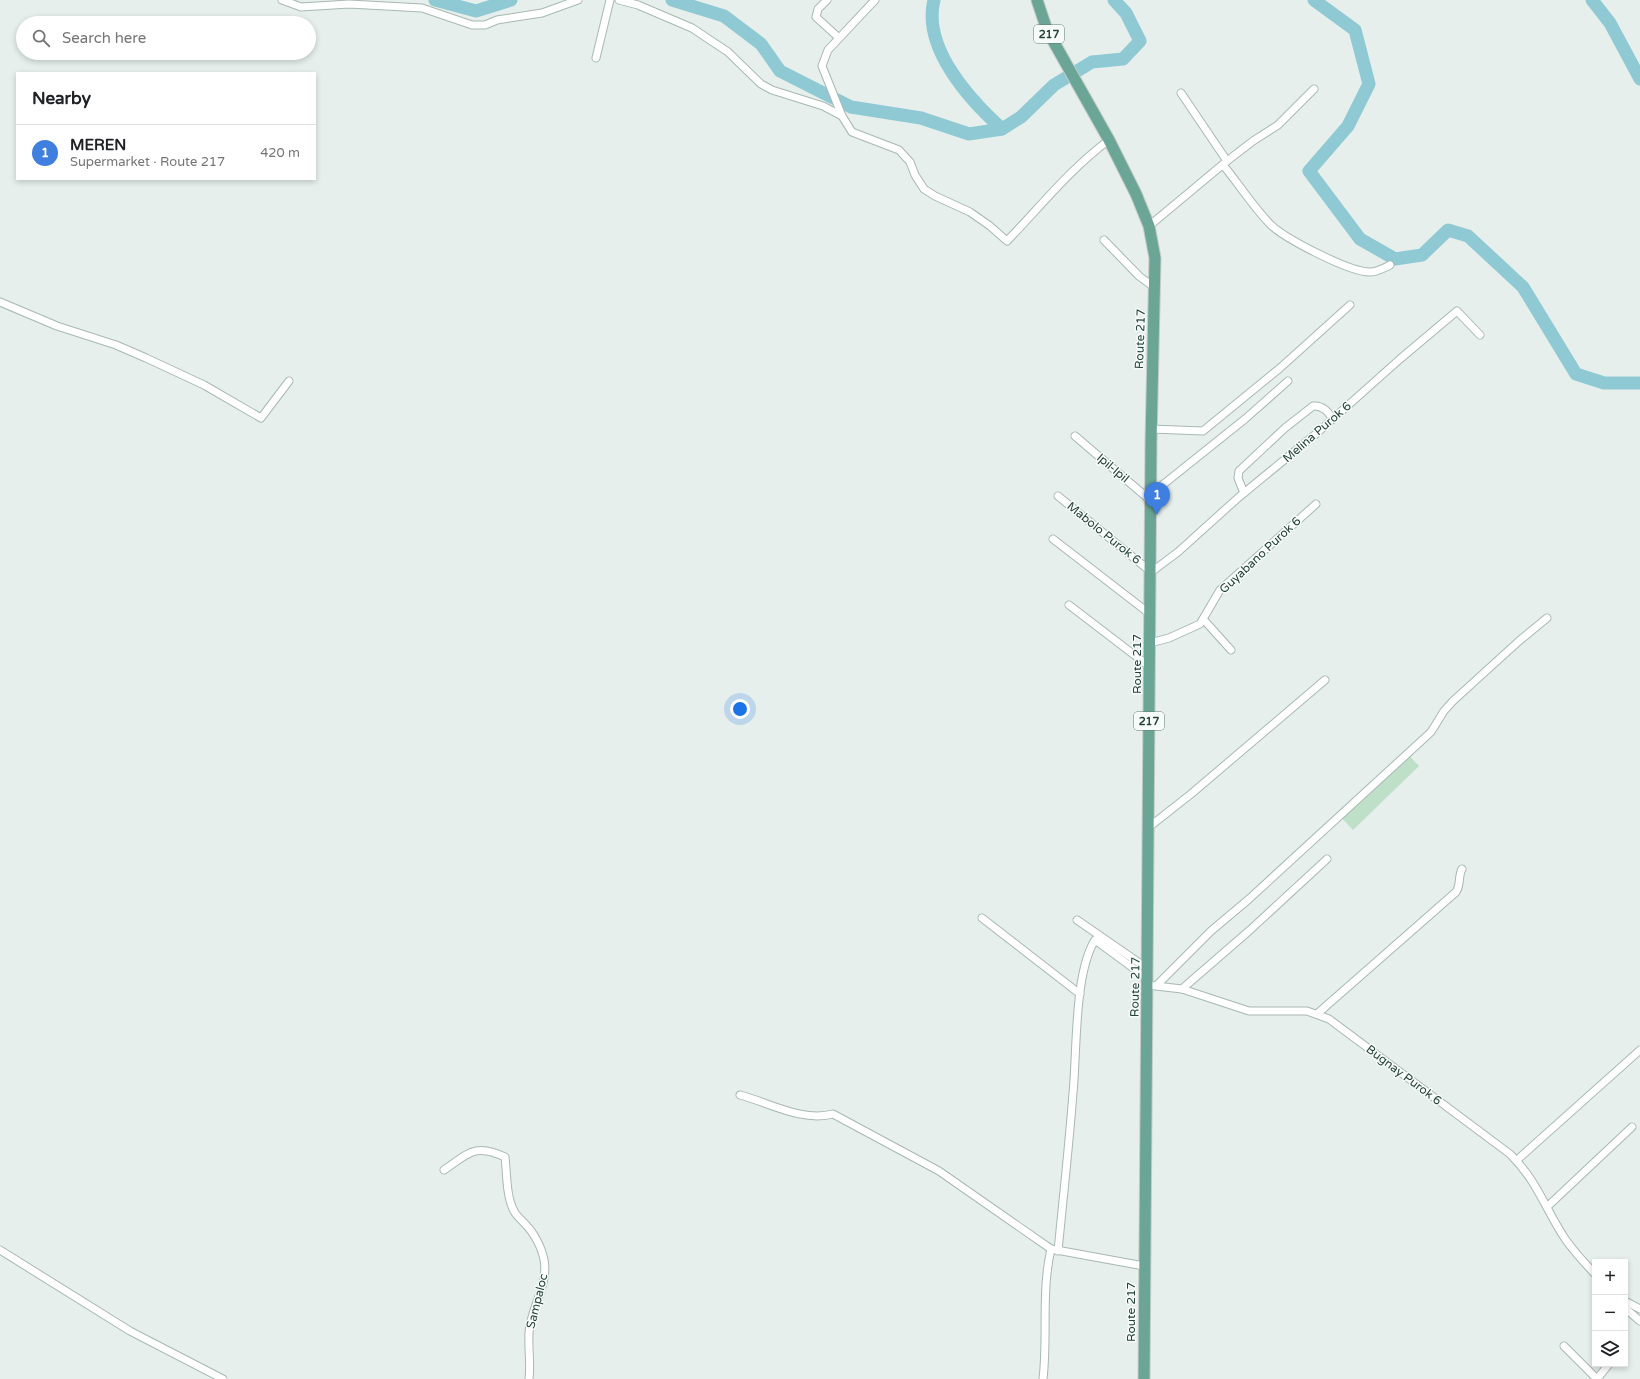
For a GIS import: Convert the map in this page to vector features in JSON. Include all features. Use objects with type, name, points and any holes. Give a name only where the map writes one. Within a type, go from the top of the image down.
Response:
[{"type":"main road","name":"Route 217","points":[[1037,0],[1047,30],[1109,140],[1136,194],[1149,226],[1155,258],[1150,497],[1150,980],[1144,1266],[1144,1379]]},
{"type":"street","points":[[282,0],[301,7],[329,4],[422,8],[472,25],[485,25],[497,20],[542,13],[578,0]]},
{"type":"street","points":[[596,58],[610,0]]},
{"type":"street","points":[[619,0],[638,5],[692,28],[728,52],[752,78],[772,90],[824,106],[842,116]]},
{"type":"street","points":[[827,0],[818,9],[816,17],[839,38]]},
{"type":"street","points":[[875,0],[828,50],[822,66],[842,116],[852,132],[859,136],[887,145],[904,155],[924,189],[935,196],[970,212],[990,226],[1007,241],[1061,181],[1085,158],[1109,140]]},
{"type":"street","points":[[1149,226],[1225,163],[1278,124],[1314,89]]},
{"type":"street","points":[[1181,93],[1225,163],[1262,216],[1281,233],[1327,260],[1347,266],[1370,272],[1381,270],[1390,265]]},
{"type":"street","points":[[1104,240],[1134,272],[1155,288]]},
{"type":"street","points":[[0,302],[57,326],[116,345],[146,358],[204,385],[261,418],[289,380]]},
{"type":"street","points":[[1151,429],[1203,431],[1280,368],[1350,305]]},
{"type":"street","name":"Melina Purok 6","points":[[1150,572],[1178,552],[1244,493],[1333,419],[1400,359],[1457,311],[1480,335]]},
{"type":"street","points":[[1150,497],[1245,419],[1288,381]]},
{"type":"street","points":[[1244,493],[1238,478],[1239,471],[1285,428],[1313,406],[1317,406],[1327,411],[1333,419]]},
{"type":"street","name":"Ipil-Ipil","points":[[1075,436],[1150,497]]},
{"type":"street","name":"Mabolo Purok 6","points":[[1058,496],[1150,572]]},
{"type":"street","name":"Guyabano Purok 6","points":[[1150,643],[1168,638],[1200,624],[1204,620],[1220,590],[1316,504]]},
{"type":"street","points":[[1052,539],[1150,614]]},
{"type":"street","points":[[1069,605],[1150,667]]},
{"type":"street","points":[[1150,980],[1249,899],[1430,732],[1444,711],[1453,701],[1546,618]]},
{"type":"street","points":[[1204,620],[1231,650]]},
{"type":"street","points":[[1149,827],[1191,794],[1325,680]]},
{"type":"street","points":[[1182,989],[1250,930],[1327,859]]},
{"type":"street","points":[[1317,1014],[1456,892],[1459,888],[1459,877],[1462,869]]},
{"type":"street","points":[[982,918],[1080,994]]},
{"type":"street","points":[[1077,920],[1150,980]]},
{"type":"street","points":[[1058,1251],[1074,1092],[1080,994],[1086,956],[1095,940],[1150,980]]},
{"type":"street","name":"Bugnay Purok 6","points":[[1150,980],[1249,1011],[1298,1010],[1317,1014],[1341,1028],[1386,1064],[1491,1139],[1517,1160],[1531,1177],[1548,1206],[1561,1233],[1575,1252],[1592,1271]]},
{"type":"street","points":[[1517,1160],[1640,1050]]},
{"type":"street","points":[[740,1095],[810,1116],[822,1117],[833,1114],[940,1171],[1050,1249],[1144,1266]]},
{"type":"street","points":[[1548,1206],[1632,1127]]},
{"type":"street","name":"Sampaloc","points":[[444,1170],[472,1151],[481,1149],[505,1157],[510,1197],[514,1210],[528,1226],[545,1260],[545,1275],[531,1320],[529,1334],[529,1379]]},
{"type":"street","points":[[1043,1379],[1046,1352],[1045,1286],[1050,1249]]},
{"type":"street","points":[[0,1250],[130,1331],[223,1379]]},
{"type":"street","points":[[1628,1302],[1640,1309]]},
{"type":"street","points":[[1628,1311],[1640,1321]]},
{"type":"street","points":[[1564,1346],[1597,1379],[1607,1367]]},
{"type":"green space","points":[[1405,751],[1419,766],[1353,830],[1339,815]]},
{"type":"waterway","points":[[435,0],[476,11],[511,0]]},
{"type":"waterway","points":[[672,0],[724,16],[761,44],[780,71],[851,107],[921,118],[969,134],[1002,129],[1021,117],[1054,85],[1092,62],[1123,59],[1140,41],[1126,13],[1114,0]]},
{"type":"waterway","points":[[934,0],[932,18],[935,36],[942,54],[963,88],[1002,129]]},
{"type":"waterway","points":[[1314,0],[1355,30],[1369,84],[1348,126],[1309,171],[1360,239],[1395,259],[1422,255],[1448,230],[1468,236],[1523,287],[1576,374],[1604,383],[1640,383]]},
{"type":"waterway","points":[[1592,0],[1610,23],[1640,79]]},
{"type":"place","name":"MEREN","points":[[1157,515]]}]
